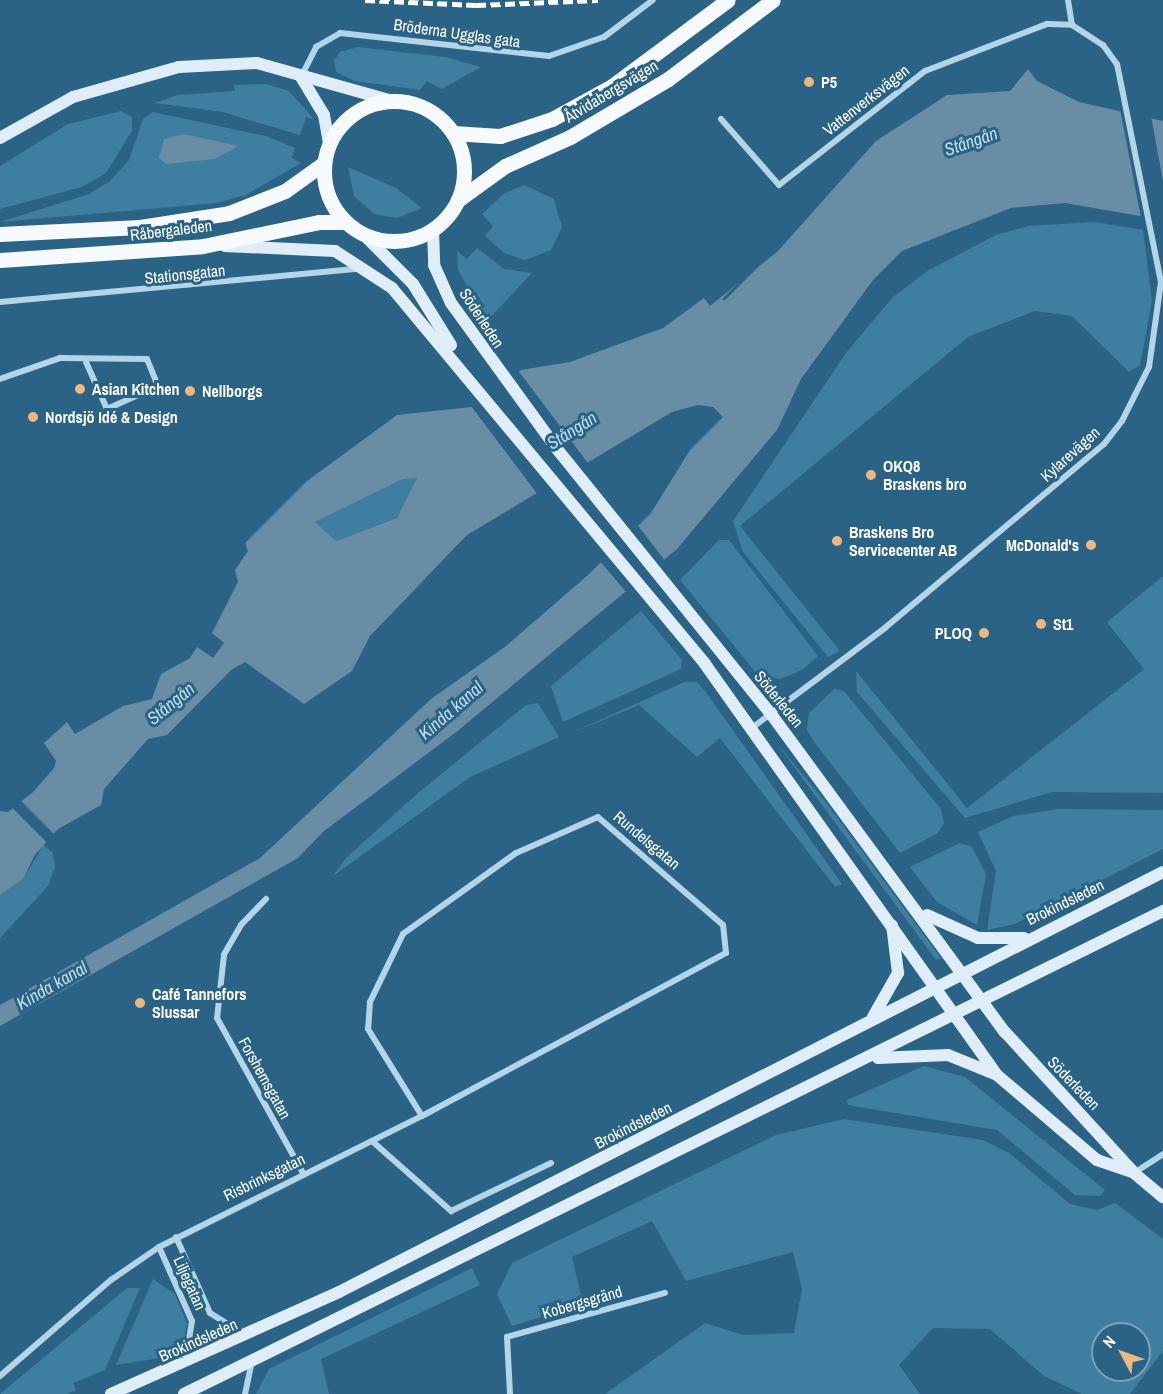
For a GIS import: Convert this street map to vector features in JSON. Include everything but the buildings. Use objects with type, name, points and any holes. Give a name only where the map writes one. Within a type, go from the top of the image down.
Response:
[{"type":"main road","name":"Åtvidabergsvägen","points":[[453,133],[500,136],[552,119],[612,86],[728,0]]},
{"type":"main road","name":"Åtvidabergsvägen","points":[[458,200],[505,166],[579,132],[668,79],[773,0]]},
{"type":"main road","points":[[0,138],[73,97],[160,70],[257,63],[301,77],[427,109],[453,133],[464,172],[458,200],[433,230],[400,242],[365,236],[345,222],[330,201],[324,163],[329,144],[348,118],[392,101]]},
{"type":"main road","points":[[301,77],[324,115],[329,144]]},
{"type":"main road","name":"Råbergaleden","points":[[0,234],[140,227],[229,213],[285,191],[324,163]]},
{"type":"main road","name":"Råbergaleden","points":[[0,260],[202,246],[319,222],[345,222]]},
{"type":"main road","name":"Söderleden","points":[[433,230],[431,252],[438,279],[485,354],[687,612],[771,714],[921,912],[983,1001],[1041,1074],[1134,1173],[1163,1197]]},
{"type":"main road","name":"Söderleden","points":[[365,236],[413,284],[465,370]]},
{"type":"main road","name":"Söderleden","points":[[202,246],[314,247],[335,251],[372,272],[465,370],[673,623],[753,727],[892,921],[996,1075],[1097,1160],[1134,1173]]},
{"type":"main road","name":"Brokindsleden","points":[[111,1394],[184,1365],[247,1336],[1163,872]]},
{"type":"main road","points":[[184,1394],[251,1365],[871,1059],[1163,911]]},
{"type":"main road","points":[[921,912],[967,936],[1031,937]]},
{"type":"main road","points":[[868,1022],[891,993],[898,973],[892,921]]},
{"type":"main road","points":[[871,1059],[948,1056],[996,1075]]},
{"type":"street","name":"Bröderna Ugglas gata","points":[[301,77],[316,47],[340,33],[549,56],[604,38],[653,0]]},
{"type":"street","points":[[1068,0],[1072,25]]},
{"type":"street","name":"Vattenverksvägen","points":[[721,119],[779,185],[925,71],[1047,24],[1072,25]]},
{"type":"street","name":"Kylarevägen","points":[[753,727],[885,628],[1104,444],[1133,404],[1149,367],[1161,305],[1158,260],[1117,64],[1103,45],[1072,25]]},
{"type":"street","name":"Stationsgatan","points":[[0,302],[194,288],[348,267],[372,272]]},
{"type":"street","points":[[0,379],[60,358],[86,362],[147,359],[158,386],[107,409],[86,362]]},
{"type":"street","name":"Rundelsgatan","points":[[372,1141],[422,1116],[726,953],[723,926],[598,817],[516,853],[404,934],[370,1002],[368,1029],[422,1116]]},
{"type":"street","name":"Forshemsgatan","points":[[266,899],[241,925],[224,956],[218,1018],[303,1173]]},
{"type":"street","points":[[372,1141],[451,1211],[551,1163]]},
{"type":"street","name":"Risbrinksgatan","points":[[0,1376],[111,1280],[159,1247],[303,1173],[372,1141]]},
{"type":"street","points":[[1134,1173],[1163,1154]]},
{"type":"street","name":"Liljegatan","points":[[177,1237],[210,1312],[247,1336]]},
{"type":"street","name":"Liljegatan","points":[[159,1247],[194,1330],[184,1365]]},
{"type":"street","name":"Kobergsgränd","points":[[510,1394],[507,1337],[665,1293]]},
{"type":"street","points":[[244,1394],[251,1365]]},
{"type":"shaded area","points":[[358,47],[445,57],[481,67],[442,89],[427,81],[420,90],[355,81],[336,72],[334,60],[340,52]]},
{"type":"shaded area","points":[[265,84],[289,91],[315,120],[306,117],[300,135],[222,112],[155,103],[177,95],[235,91],[234,85]]},
{"type":"shaded area","points":[[121,111],[132,117],[132,131],[106,173],[82,187],[0,209],[0,166],[68,124]]},
{"type":"shaded area","points":[[153,112],[266,136],[295,148],[292,158],[301,163],[246,195],[217,203],[0,222],[89,194],[110,181],[129,160],[143,119]]},
{"type":"shaded area","points":[[348,167],[396,188],[422,208],[397,218],[374,214],[354,196]]},
{"type":"shaded area","points":[[524,185],[554,199],[562,227],[551,250],[525,260],[504,253],[485,236],[493,226],[482,214],[505,193]]},
{"type":"shaded area","points":[[1095,222],[1143,230],[1152,301],[1140,365],[1129,372],[1072,316],[1035,311],[968,337],[740,526],[840,651],[828,657],[743,552],[733,521],[846,353],[893,297],[929,270],[996,235],[1028,226]]},
{"type":"shaded area","points":[[477,248],[504,269],[532,273],[487,321],[458,270],[457,251],[467,259]]},
{"type":"shaded area","points":[[418,478],[397,518],[336,541],[314,522],[403,479]]},
{"type":"shaded area","points":[[719,540],[729,540],[818,656],[802,670],[780,679],[757,674],[680,580]]},
{"type":"shaded area","points":[[1163,576],[1163,793],[1052,792],[965,818],[857,692],[856,671],[967,808],[1144,669],[1107,622]]},
{"type":"shaded area","points":[[641,611],[682,660],[681,669],[563,722],[551,686]]},
{"type":"shaded area","points":[[684,682],[697,682],[705,691],[842,884],[835,887],[720,738],[697,757],[639,705],[569,734]]},
{"type":"shaded area","points":[[834,689],[844,691],[941,809],[944,823],[938,833],[900,853],[815,743],[807,730],[809,713]]},
{"type":"shaded area","points":[[538,703],[559,737],[470,777],[333,876],[346,858],[418,793],[526,705]]},
{"type":"shaded area","points":[[778,745],[825,801],[941,958],[936,960]]},
{"type":"shaded area","points":[[1058,809],[1163,810],[1163,849],[1015,924],[987,930],[996,871],[978,832],[1013,816]]},
{"type":"shaded area","points":[[960,843],[972,847],[986,874],[977,925],[937,902],[910,867]]},
{"type":"shaded area","points":[[43,845],[53,853],[55,867],[48,886],[0,938],[0,895],[24,878]]},
{"type":"shaded area","points":[[924,1066],[965,1077],[1105,1190],[1100,1196],[1075,1195],[997,1130],[848,1105],[847,1100]]},
{"type":"shaded area","points":[[844,1119],[983,1140],[1009,1153],[1070,1204],[1097,1210],[1115,1203],[1163,1239],[1163,1351],[1151,1367],[1151,1322],[1091,1322],[1091,1382],[1139,1382],[1130,1394],[1082,1394],[1044,1376],[990,1329],[933,1328],[899,1365],[920,1394],[605,1394],[705,1323],[743,1335],[794,1333],[802,1289],[793,1252],[686,1281],[652,1221],[572,1257],[583,1304],[512,1326],[497,1294],[512,1263],[776,1135]]},
{"type":"shaded area","points":[[472,1268],[480,1285],[321,1359],[329,1394],[256,1394],[269,1369]]},
{"type":"shaded area","points":[[153,1279],[175,1294],[187,1324],[183,1344],[172,1356],[116,1365]]},
{"type":"shaded area","points":[[127,1288],[140,1288],[105,1370],[73,1383],[76,1390],[67,1394],[0,1394]]},
{"type":"water","points":[[1028,69],[1037,81],[1079,102],[1163,121],[1163,220],[1065,203],[1011,208],[902,251],[873,280],[801,379],[777,430],[677,549],[455,733],[324,831],[298,858],[0,1026],[0,1005],[260,858],[431,699],[506,646],[588,575],[651,513],[690,450],[723,417],[713,407],[698,405],[672,412],[467,535],[370,636],[352,671],[304,704],[245,662],[231,670],[167,735],[148,739],[104,789],[101,805],[58,829],[34,856],[24,878],[0,895],[0,811],[8,812],[33,792],[54,768],[56,761],[44,743],[67,722],[75,734],[123,706],[152,699],[161,674],[190,658],[197,647],[213,658],[224,643],[212,633],[238,582],[235,570],[248,551],[245,543],[307,481],[397,415],[471,407],[521,370],[570,362],[663,328],[704,298],[710,306],[778,251],[876,141],[947,95],[1010,91]],"holes":[[[417,478],[397,518],[336,541],[315,522],[403,479]]]},
{"type":"water","points":[[184,134],[238,146],[215,159],[166,164],[159,158],[164,139]]},
{"type":"pier","points":[[1120,109],[1151,116],[1163,181],[1163,223],[1141,218]]},
{"type":"pier","points":[[757,264],[759,266],[724,301],[722,299]]},
{"type":"pier","points":[[517,369],[588,463],[541,499],[470,405]]},
{"type":"pier","points":[[636,523],[666,562],[627,593],[599,560]]},
{"type":"pier","points":[[18,798],[56,836],[48,844],[10,806]]},
{"type":"railway","points":[[365,0],[476,5],[598,0]]},
{"type":"place","name":"P5","points":[[809,82]]},
{"type":"place","name":"Asian Kitchen","points":[[80,389]]},
{"type":"place","name":"Nellborgs","points":[[190,391]]},
{"type":"place","name":"Nordsjö Idé & Design","points":[[33,417]]},
{"type":"place","name":"OKQ8 Braskens bro","points":[[871,475]]},
{"type":"place","name":"Braskens Bro Servicecenter AB","points":[[837,541]]},
{"type":"place","name":"McDonald's","points":[[1091,545]]},
{"type":"place","name":"St1","points":[[1041,624]]},
{"type":"place","name":"PLOQ","points":[[984,633]]},
{"type":"place","name":"Café Tannefors Slussar","points":[[140,1003]]},
{"type":"water label","name":"Stångån","points":[[971,142]]},
{"type":"water label","name":"Stångån","points":[[572,431]]},
{"type":"water label","name":"Stångån","points":[[171,704]]},
{"type":"water label","name":"Kinda kanal","points":[[451,711]]},
{"type":"water label","name":"Kinda kanal","points":[[52,986]]}]
